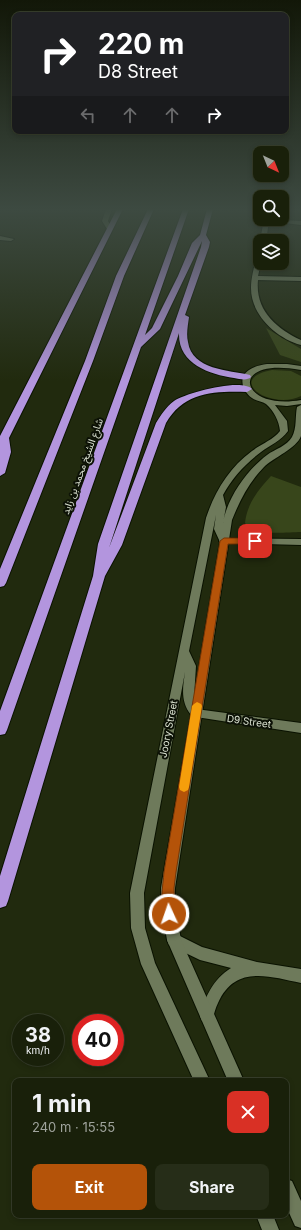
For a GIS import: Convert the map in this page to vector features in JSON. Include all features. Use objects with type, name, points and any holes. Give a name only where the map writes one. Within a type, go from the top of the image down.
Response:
[{"type":"highway","points":[[0,473],[6,452],[2,441],[90,266]]},
{"type":"highway","points":[[0,583],[89,361],[124,266]]},
{"type":"highway","name":"شارع الشيخ محمد بن زايد","points":[[0,730],[165,266]]},
{"type":"highway","points":[[137,345],[156,329],[186,266]]},
{"type":"highway","points":[[0,901],[100,576],[104,544],[198,266]]},
{"type":"highway","points":[[188,294],[183,342],[188,354],[194,360],[213,370],[248,376]]},
{"type":"highway","points":[[100,576],[116,545],[161,423],[167,411],[187,397],[204,391],[224,388],[247,389]]},
{"type":"street","points":[[257,270],[255,295],[260,311],[275,327],[301,343]]},
{"type":"street","points":[[256,277],[301,279]]},
{"type":"street","points":[[301,368],[284,365],[268,366],[256,369],[248,376],[246,384],[247,389],[255,396],[268,402],[286,404],[301,402]]},
{"type":"street","name":"Joory Street","points":[[201,1078],[148,964],[138,928],[136,910],[139,876],[210,518],[219,495],[234,473],[258,450],[280,436],[285,427],[280,416],[268,402]]},
{"type":"street","points":[[235,1078],[174,940],[170,922],[168,888],[228,520],[239,494],[255,471],[271,456],[297,439],[301,407]]},
{"type":"street","points":[[258,450],[271,456]]},
{"type":"street","points":[[219,495],[221,506],[218,529],[224,541]]},
{"type":"street","points":[[224,541],[301,542]]},
{"type":"street","points":[[184,651],[191,666],[187,698],[188,704],[196,713]]},
{"type":"street","name":"D9 Street","points":[[196,713],[301,728]]},
{"type":"street","points":[[174,940],[200,953],[254,968],[301,976]]},
{"type":"street","points":[[207,1018],[209,1005],[214,993],[222,983],[236,973],[254,968]]},
{"type":"street","points":[[289,1194],[301,1220]]},
{"type":"street","points":[[265,1218],[271,1230]]},
{"type":"green space","points":[[266,328],[301,349],[301,362],[280,355]]},
{"type":"green space","points":[[272,370],[291,371],[301,376],[301,396],[289,400],[277,400],[266,397],[257,392],[252,386],[252,380],[258,374]]},
{"type":"green space","points":[[271,476],[301,487],[301,532],[263,532],[249,527],[245,523],[251,503]]},
{"type":"slow traffic","points":[[184,787],[197,706]]},
{"type":"route","points":[[169,914],[168,888],[170,872],[224,541],[255,541]]}]
